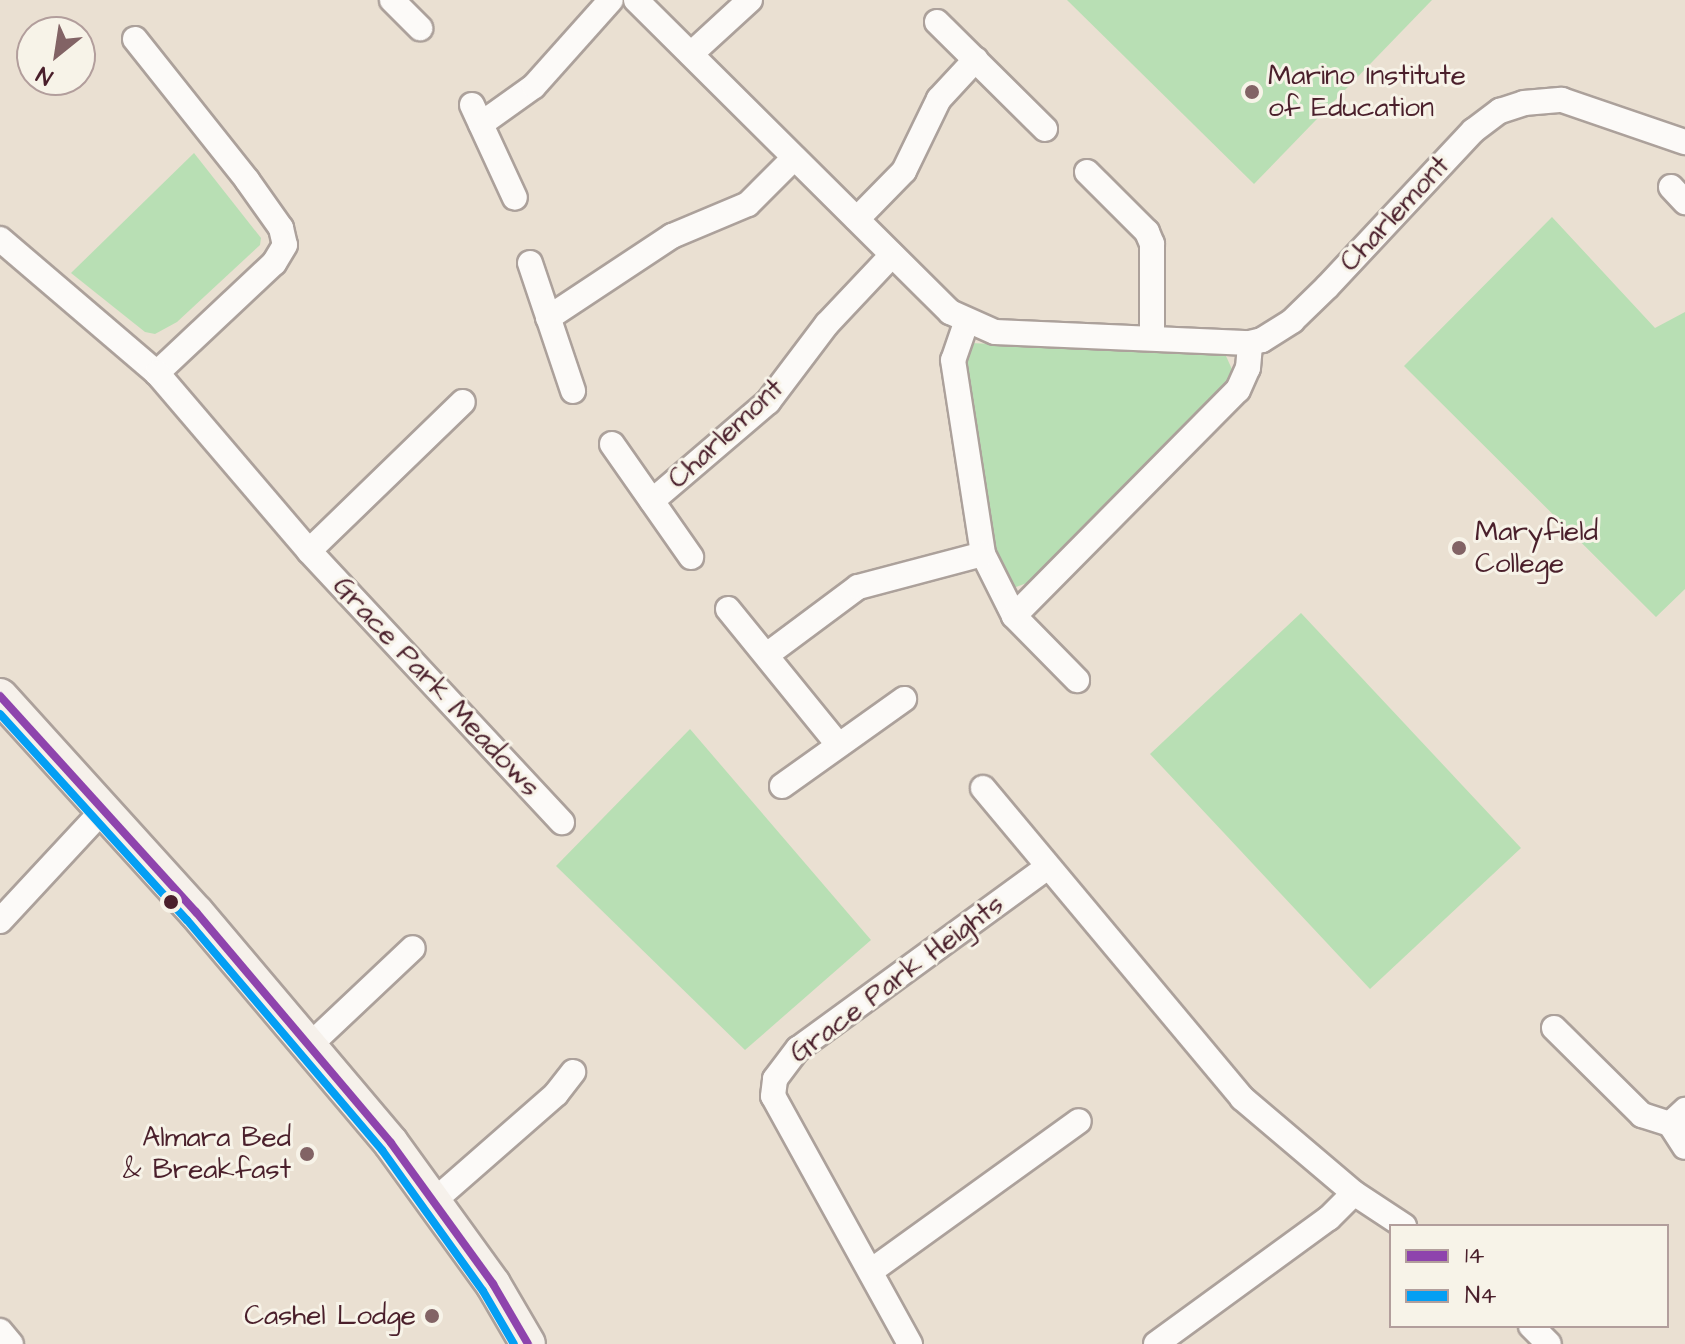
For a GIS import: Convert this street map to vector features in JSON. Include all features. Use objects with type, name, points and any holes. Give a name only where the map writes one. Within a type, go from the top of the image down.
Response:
[{"type":"main road","points":[[0,696],[310,1045],[435,1200],[528,1344]]},
{"type":"street","points":[[392,0],[420,28]]},
{"type":"street","points":[[515,198],[476,115],[534,86],[611,0]]},
{"type":"street","points":[[636,0],[892,255],[966,323],[995,332],[1152,336],[1250,343],[1248,368],[1238,390],[1014,616]]},
{"type":"street","points":[[691,54],[750,0]]},
{"type":"street","points":[[937,22],[1045,129]]},
{"type":"street","points":[[135,39],[247,180],[281,228],[285,245],[274,263],[157,373]]},
{"type":"street","points":[[857,219],[904,171],[939,99],[976,59]]},
{"type":"street","name":"Charlemont","points":[[1250,343],[1292,321],[1473,131],[1500,111],[1562,100],[1685,142]]},
{"type":"street","points":[[548,318],[672,236],[748,204],[794,158]]},
{"type":"street","points":[[1087,172],[1103,201],[1152,244],[1152,336]]},
{"type":"street","name":"Grace Park Meadows","points":[[0,239],[157,373],[309,551],[562,822]]},
{"type":"street","name":"Charlemont","points":[[652,501],[768,402],[820,333],[892,255]]},
{"type":"street","points":[[530,263],[573,391]]},
{"type":"street","points":[[966,323],[953,360],[983,554],[1014,616],[1077,680]]},
{"type":"street","name":"Grace Park Meadows","points":[[309,551],[463,402]]},
{"type":"street","name":"Charlemont","points":[[612,444],[691,557]]},
{"type":"street","points":[[768,654],[858,587],[983,554]]},
{"type":"street","points":[[728,609],[768,654],[837,743]]},
{"type":"street","points":[[782,786],[837,743],[904,699]]},
{"type":"street","points":[[983,788],[1045,869],[1242,1098],[1354,1193],[1401,1224]]},
{"type":"street","points":[[0,921],[103,810]]},
{"type":"street","name":"Grace Park Heights","points":[[910,1344],[773,1096],[775,1079],[798,1049],[1045,869]]},
{"type":"street","points":[[310,1045],[413,948]]},
{"type":"street","points":[[1554,1028],[1642,1115],[1678,1117],[1685,1147]]},
{"type":"street","points":[[435,1200],[556,1094],[573,1072]]},
{"type":"street","points":[[871,1271],[1079,1121]]},
{"type":"street","points":[[1156,1344],[1329,1218],[1354,1193]]},
{"type":"street","points":[[1533,1328],[1549,1344]]},
{"type":"street","points":[[0,1331],[11,1344]]},
{"type":"green space","name":"Marino Institute of Education","points":[[1067,0],[1432,0],[1254,184]]},
{"type":"green space","points":[[194,153],[261,238],[260,245],[177,322],[155,334],[145,332],[71,273]]},
{"type":"green space","points":[[1552,217],[1655,328],[1685,312],[1685,589],[1656,617],[1404,366]]},
{"type":"green space","points":[[970,343],[1203,353],[1226,356],[1235,376],[1035,580],[1013,588],[999,568],[968,393],[963,362]]},
{"type":"green space","points":[[1301,613],[1521,848],[1370,989],[1150,754]]},
{"type":"green space","points":[[690,729],[871,940],[745,1050],[556,866]]},
{"type":"transit line","name":"14","points":[[0,696],[196,912],[391,1143],[493,1284],[528,1344]]},
{"type":"transit line","name":"N4","points":[[0,714],[187,920],[382,1150],[483,1291],[514,1344]]},
{"type":"place","name":"Marino Institute of Education","points":[[1252,92]]},
{"type":"place","name":"Maryfield College","points":[[1459,548]]},
{"type":"place","name":"Almara Bed & Breakfast","points":[[307,1154]]},
{"type":"place","name":"Cashel Lodge","points":[[432,1316]]}]
